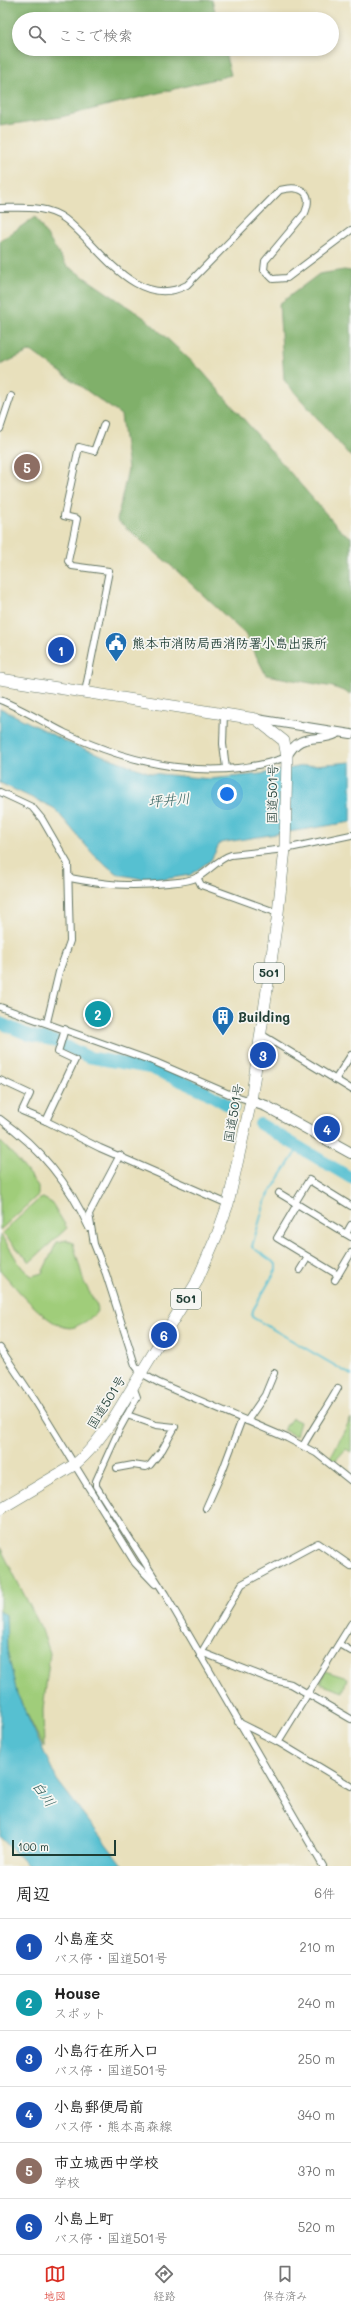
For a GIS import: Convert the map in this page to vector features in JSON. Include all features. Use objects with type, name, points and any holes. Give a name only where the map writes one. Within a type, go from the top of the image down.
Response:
[{"type":"highway","name":"国道501号","points":[[0,679],[256,719],[284,741],[287,759],[285,846],[278,913],[250,1101],[228,1204],[218,1236],[196,1283],[110,1424],[84,1458],[0,1509]]},
{"type":"main road","points":[[250,1101],[266,1106],[351,1153]]},
{"type":"street","points":[[0,208],[39,208],[65,219],[107,261],[135,282],[153,291],[171,292],[187,285],[280,190],[296,188],[303,191],[308,197],[309,204],[305,213],[265,261],[264,270],[273,280],[286,278],[351,230]]},
{"type":"street","points":[[0,429],[11,396]]},
{"type":"street","points":[[85,692],[109,571],[72,566],[68,561],[78,519],[64,516],[80,447],[94,451],[104,424]]},
{"type":"street","points":[[0,700],[18,707],[66,733],[117,754],[145,762],[176,767],[226,768],[268,764],[287,759],[291,748],[306,739],[333,736],[339,732]]},
{"type":"street","points":[[224,713],[223,744],[226,768]]},
{"type":"street","points":[[256,719],[351,734]]},
{"type":"street","points":[[0,792],[32,806],[42,819],[68,864],[70,878],[68,919],[70,941],[59,972],[47,1022]]},
{"type":"street","points":[[70,878],[105,885],[124,886],[186,881],[197,877],[223,858],[351,835]]},
{"type":"street","points":[[197,877],[201,885],[278,913]]},
{"type":"street","points":[[0,1007],[47,1022],[155,1062],[229,1094],[250,1101]]},
{"type":"street","points":[[46,1121],[75,1060],[58,1052],[66,1029]]},
{"type":"street","points":[[259,1034],[351,1089]]},
{"type":"street","points":[[336,1080],[351,1055]]},
{"type":"street","points":[[0,1080],[30,1094],[22,1111],[46,1121],[100,1148],[120,1155],[228,1204]]},
{"type":"street","points":[[0,1119],[24,1139],[63,1180],[70,1195],[82,1212],[93,1238],[117,1307],[132,1358],[141,1373],[159,1383],[303,1446],[316,1453],[351,1481]]},
{"type":"street","points":[[93,1238],[89,1214],[120,1155]]},
{"type":"street","points":[[351,1206],[309,1180],[277,1238],[308,1257],[336,1278],[351,1253]]},
{"type":"street","points":[[279,1193],[348,1235],[351,1225]]},
{"type":"street","points":[[300,1270],[308,1257]]},
{"type":"street","points":[[0,1348],[36,1402],[70,1467],[135,1563],[165,1594]]},
{"type":"street","points":[[206,1508],[245,1420],[265,1396],[274,1373]]},
{"type":"street","points":[[133,1386],[137,1396],[96,1482],[96,1486],[165,1594],[323,1866]]},
{"type":"street","points":[[303,1446],[316,1422],[326,1411],[338,1388]]},
{"type":"street","points":[[117,1468],[133,1465],[146,1468],[159,1454],[175,1428],[149,1423],[127,1415]]},
{"type":"street","points":[[200,1655],[242,1584],[318,1543],[351,1566]]},
{"type":"street","points":[[278,1742],[351,1624]]},
{"type":"street","points":[[339,1644],[351,1651]]},
{"type":"street","points":[[200,1655],[206,1654],[270,1679],[290,1684],[309,1693],[351,1719]]},
{"type":"street","points":[[238,1722],[278,1742],[351,1786]]},
{"type":"green space","points":[[0,0],[212,0],[215,12],[12,12],[12,56],[226,56],[231,75],[61,117],[0,126]]},
{"type":"green space","points":[[35,217],[66,265],[146,319],[201,370],[341,531],[351,537],[351,694],[333,687],[266,675],[245,634],[176,570],[117,520],[128,469],[121,415],[31,351],[0,365],[0,241]]},
{"type":"green space","points":[[344,270],[351,271],[351,457],[284,380],[279,304],[319,274]]},
{"type":"green space","points":[[0,1141],[18,1160],[38,1186],[38,1195],[0,1230]]},
{"type":"green space","points":[[43,1198],[52,1203],[67,1228],[30,1262],[2,1233],[38,1200]]},
{"type":"green space","points":[[0,1235],[8,1245],[18,1263],[32,1276],[42,1273],[57,1242],[67,1240],[73,1243],[84,1282],[98,1308],[94,1315],[90,1319],[75,1327],[66,1327],[56,1323],[34,1307],[0,1270]]},
{"type":"green space","points":[[292,1418],[300,1422],[296,1436],[283,1430]]},
{"type":"green space","points":[[351,1418],[351,1452],[346,1449],[333,1463],[329,1460]]},
{"type":"green space","points":[[0,1547],[42,1630],[50,1653],[43,1710],[44,1748],[17,1694],[7,1650],[6,1615],[0,1610]]},
{"type":"green space","points":[[325,1671],[347,1678],[343,1692],[320,1684]]},
{"type":"water","name":"坪井川","points":[[0,708],[69,743],[150,773],[209,779],[261,774],[303,766],[351,762],[351,822],[220,843],[211,860],[190,875],[153,881],[117,874],[94,855],[54,808],[0,783]]},
{"type":"water","name":"白川","points":[[0,1610],[6,1615],[7,1650],[17,1694],[57,1780],[123,1866],[28,1866],[0,1837]]},
{"type":"waterway","points":[[0,1023],[29,1035],[55,1041],[88,1057],[150,1068],[204,1091],[233,1108]]},
{"type":"waterway","points":[[260,1124],[351,1178]]},
{"type":"waterway","points":[[299,1147],[266,1199],[253,1243],[252,1247],[276,1264],[276,1270],[253,1310],[252,1317],[351,1375]]},
{"type":"place","name":"市立城西中学校","points":[[27,467]]},
{"type":"place","name":"小島産交","points":[[61,650]]},
{"type":"place","name":"熊本市消防局西消防署小島出張所","points":[[116,662]]},
{"type":"place","name":"House","points":[[98,1014]]},
{"type":"place","name":"Building","points":[[223,1036]]},
{"type":"place","name":"小島行在所入口","points":[[263,1055]]},
{"type":"place","name":"小島郵便局前","points":[[327,1129]]},
{"type":"place","name":"小島上町","points":[[164,1335]]}]
